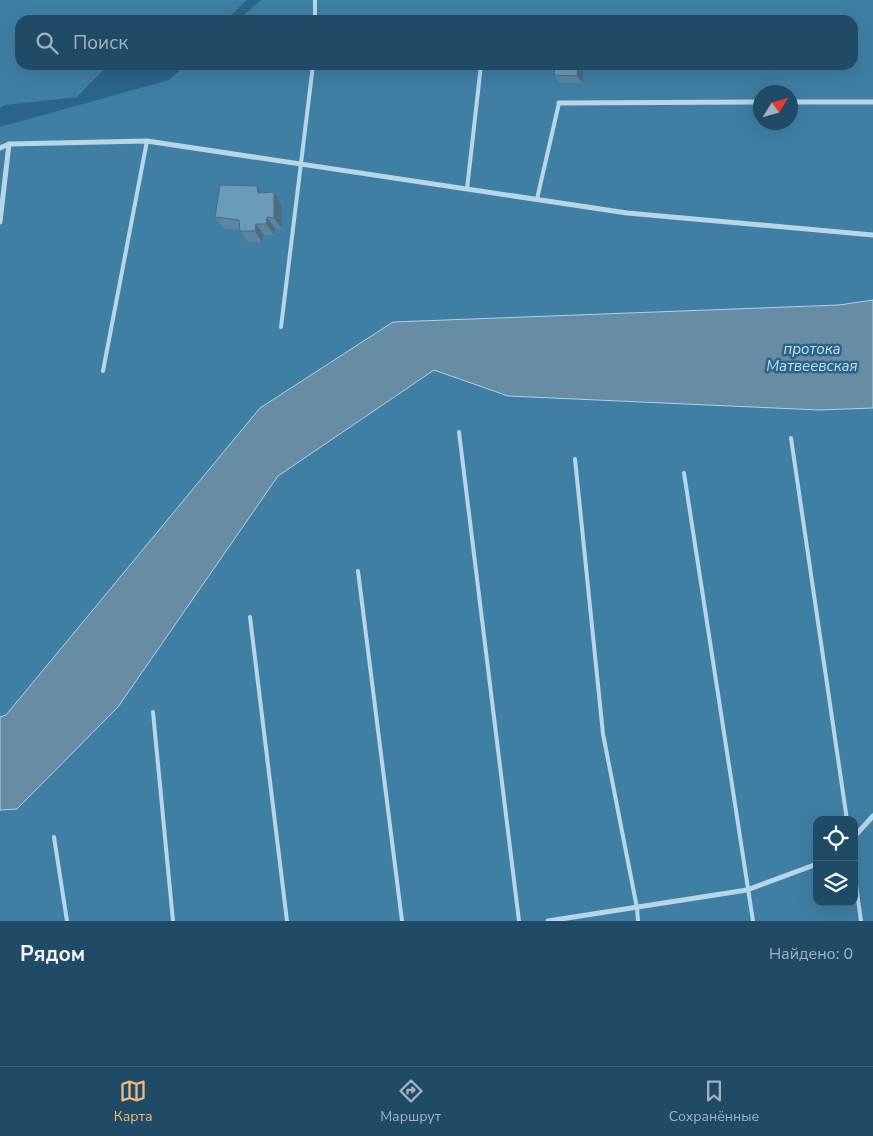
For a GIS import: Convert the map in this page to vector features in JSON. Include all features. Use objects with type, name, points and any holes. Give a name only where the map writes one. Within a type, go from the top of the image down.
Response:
[{"type":"street","points":[[559,103],[753,102]]},
{"type":"street","points":[[798,102],[873,102]]},
{"type":"street","points":[[0,148],[9,144],[147,141],[627,213],[873,235]]},
{"type":"street","points":[[0,222],[9,144]]},
{"type":"street","points":[[858,833],[873,816]]},
{"type":"street","points":[[548,921],[747,890],[813,865]]},
{"type":"lane","points":[[315,0],[315,15]]},
{"type":"lane","points":[[281,327],[312,70]]},
{"type":"lane","points":[[467,189],[481,70]]},
{"type":"lane","points":[[537,199],[559,103]]},
{"type":"lane","points":[[103,372],[147,141]]},
{"type":"lane","points":[[459,432],[519,921]]},
{"type":"lane","points":[[791,438],[846,816]]},
{"type":"lane","points":[[575,458],[603,734],[638,921]]},
{"type":"lane","points":[[684,473],[753,921]]},
{"type":"lane","points":[[358,571],[402,921]]},
{"type":"lane","points":[[250,617],[287,921]]},
{"type":"lane","points":[[154,712],[173,921]]},
{"type":"lane","points":[[54,837],[67,921]]},
{"type":"lane","points":[[858,899],[861,921]]},
{"type":"shaded area","points":[[0,0],[247,0],[231,15],[15,15],[15,70],[103,70],[77,97],[5,105],[0,108]]},
{"type":"shaded area","points":[[261,0],[873,0],[873,921],[0,921],[0,127],[169,80],[180,70],[858,70],[858,15],[244,15]]},
{"type":"water","name":"протока Матвеевская","points":[[873,300],[873,408],[819,410],[508,396],[434,370],[278,476],[118,707],[17,809],[0,810],[0,717],[6,715],[260,408],[393,322],[839,305]]},
{"type":"building","points":[[554,70],[578,70],[577,76],[554,75]]},
{"type":"building","points":[[220,185],[257,186],[258,193],[274,192],[274,218],[267,217],[266,224],[256,224],[255,231],[240,231],[239,220],[215,217]]}]
